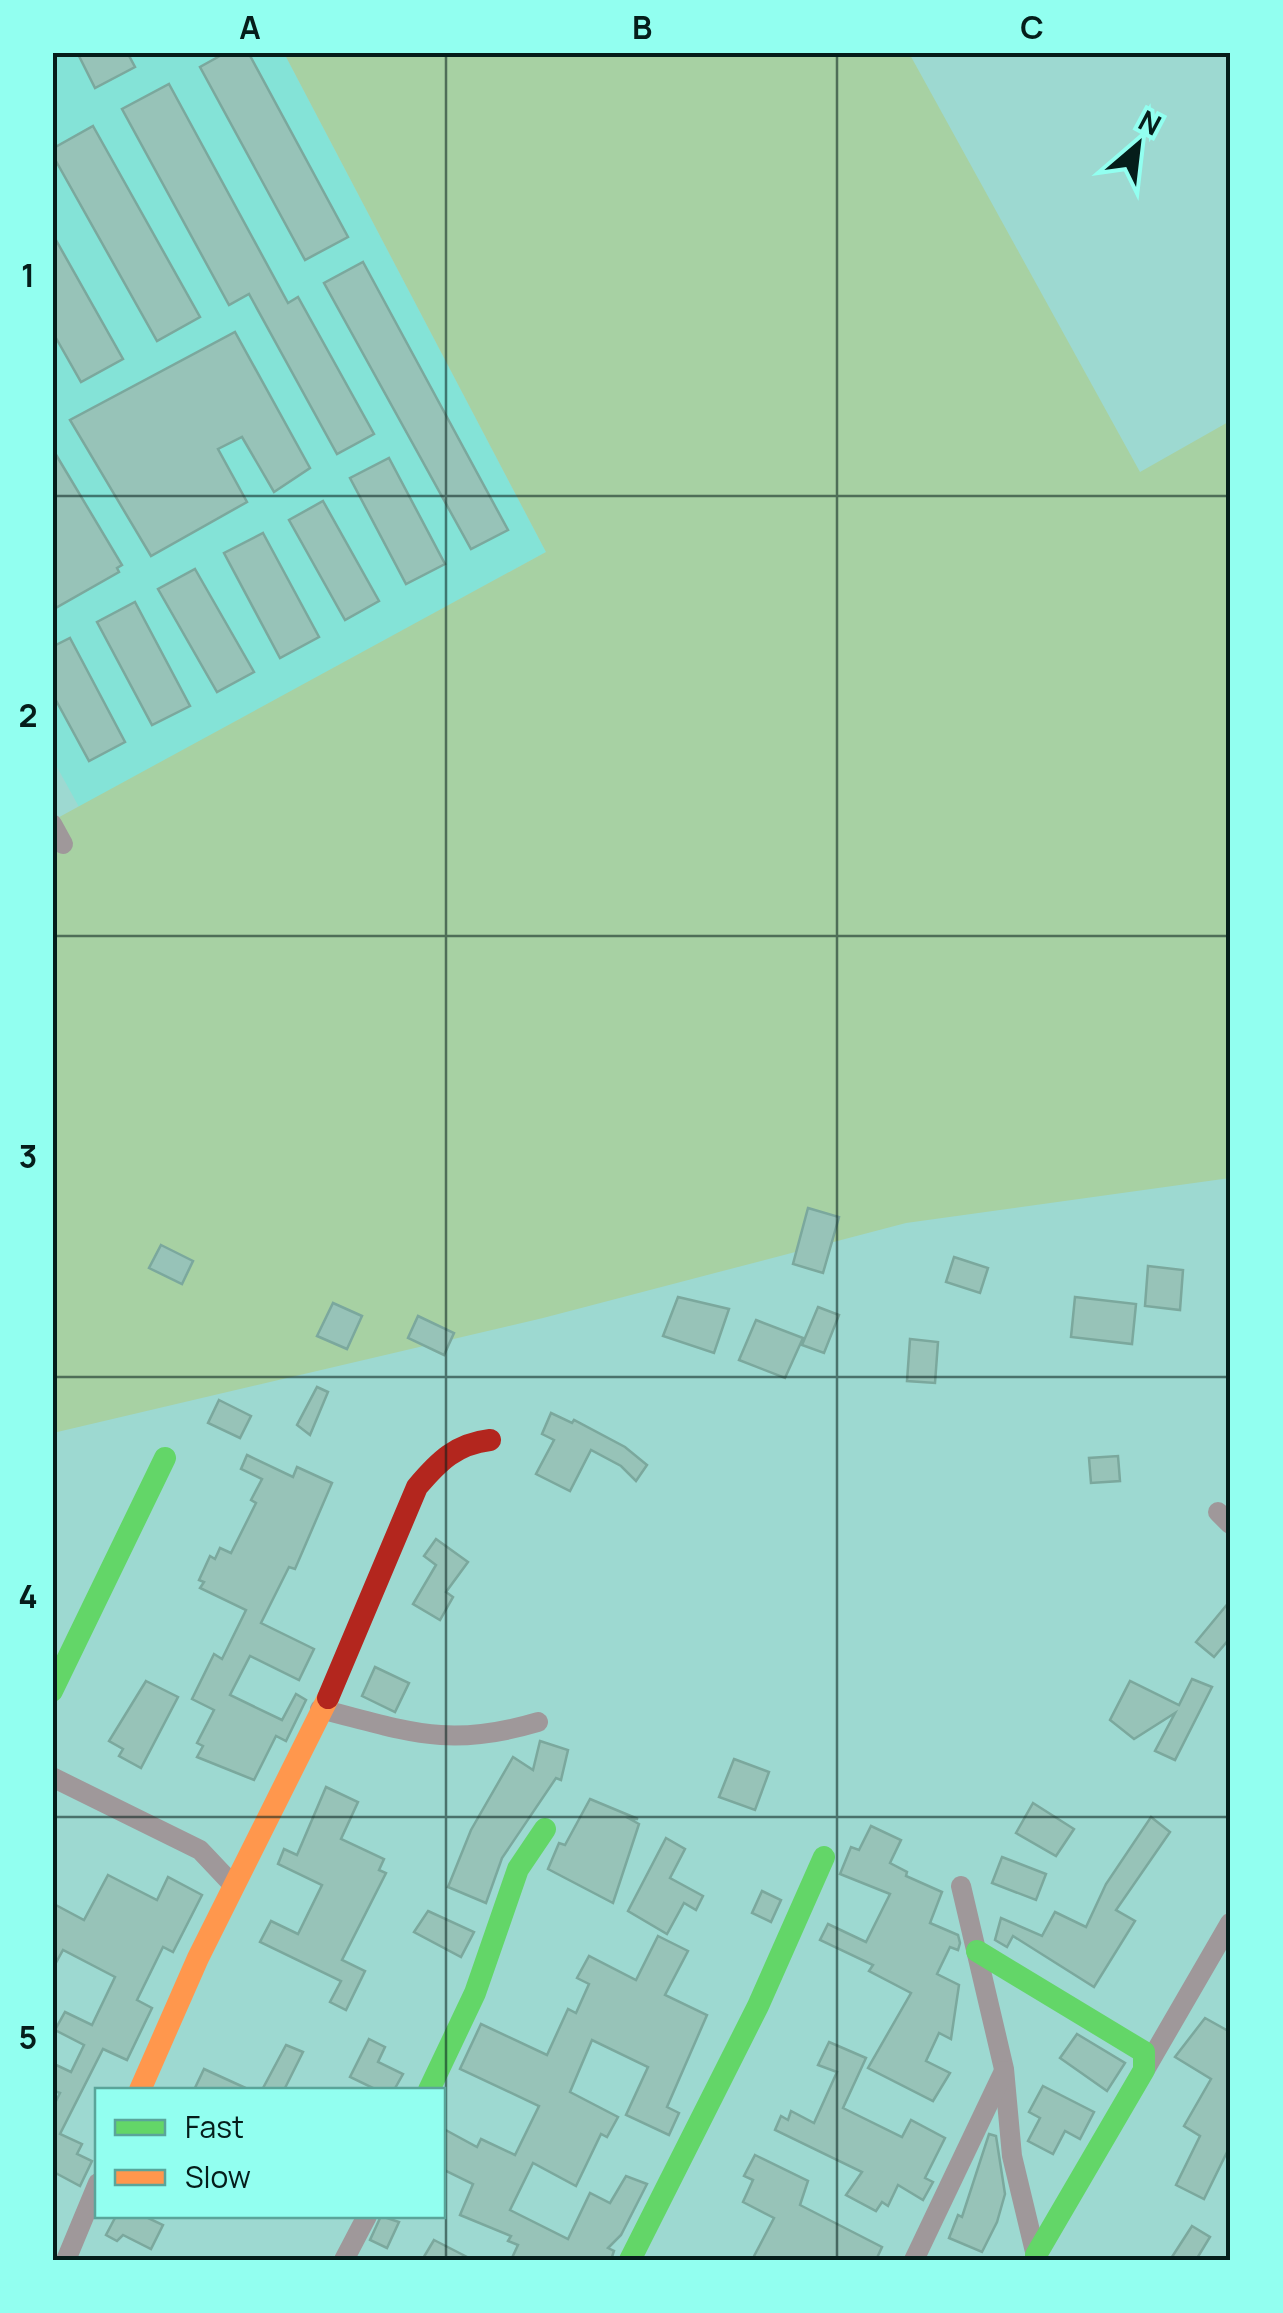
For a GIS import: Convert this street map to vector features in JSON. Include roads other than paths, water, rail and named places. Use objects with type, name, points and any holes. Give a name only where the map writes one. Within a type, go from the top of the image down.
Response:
[{"type":"street","points":[[52,824],[63,844]]},
{"type":"street","points":[[141,2088],[234,1886],[268,1825],[281,1787],[351,1652],[376,1573],[417,1487],[440,1460],[466,1443],[490,1440]]},
{"type":"street","points":[[52,1691],[165,1458]]},
{"type":"street","points":[[320,1710],[436,1738],[493,1735],[538,1722]]},
{"type":"street","points":[[52,1777],[200,1850],[234,1886]]},
{"type":"street","points":[[430,2088],[475,1993],[518,1869],[545,1830]]},
{"type":"street","points":[[630,2260],[758,2006],[824,1857]]},
{"type":"street","points":[[961,1886],[1004,2069],[1012,2156],[1036,2258]]},
{"type":"street","points":[[1036,2258],[1230,1923]]},
{"type":"street","points":[[977,1952],[1144,2052],[1144,2070]]},
{"type":"street","points":[[914,2260],[1004,2069]]},
{"type":"street","points":[[66,2260],[95,2190]]},
{"type":"street","points":[[344,2260],[365,2218]]}]
